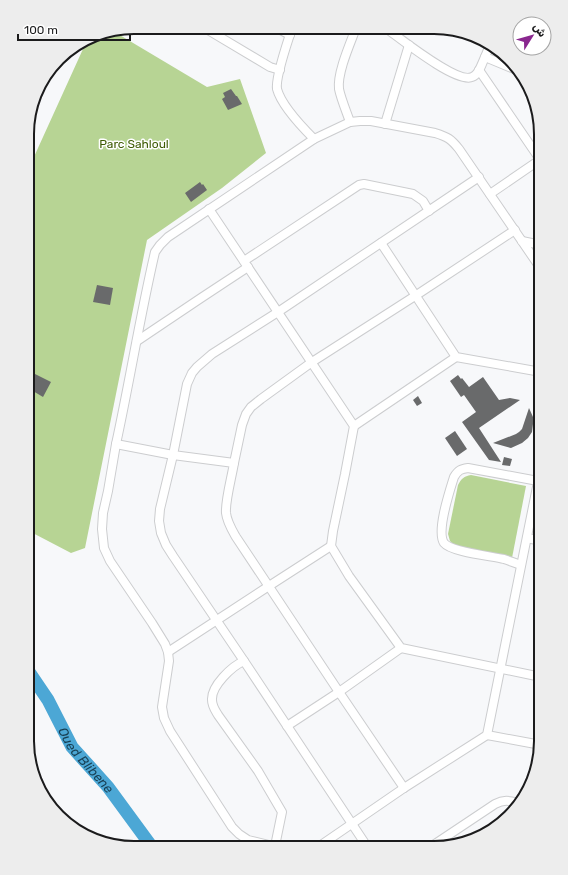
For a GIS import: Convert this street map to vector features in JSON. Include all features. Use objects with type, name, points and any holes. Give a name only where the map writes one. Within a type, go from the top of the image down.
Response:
[{"type":"street","points":[[215,34],[270,67],[280,70]]},
{"type":"street","points":[[290,34],[280,70],[277,88],[288,108],[314,139]]},
{"type":"street","points":[[350,122],[339,90],[339,80],[340,72],[354,34]]},
{"type":"street","points":[[394,34],[456,76],[464,78],[471,78],[477,74],[488,50]]},
{"type":"street","points":[[385,124],[409,45]]},
{"type":"street","points":[[485,57],[508,66]]},
{"type":"street","points":[[479,70],[534,150]]},
{"type":"street","points":[[252,841],[239,834],[232,827],[170,731],[164,718],[162,707],[169,661],[168,652],[161,637],[110,561],[104,548],[102,529],[103,513],[155,252],[168,237],[314,139],[350,122],[371,121],[435,133],[452,140],[534,259]]},
{"type":"street","points":[[490,194],[534,165]]},
{"type":"street","points":[[363,841],[166,546],[161,533],[160,509],[173,455],[187,384],[192,373],[197,367],[212,354],[278,312],[479,177]]},
{"type":"street","points":[[137,341],[201,298],[246,264],[359,185],[368,184],[413,194],[423,201],[429,211]]},
{"type":"street","points":[[209,209],[354,426],[331,546],[349,576],[401,648],[534,676]]},
{"type":"street","points":[[404,788],[236,537],[229,524],[226,514],[226,504],[234,463],[242,425],[246,414],[251,407],[312,362],[515,230]]},
{"type":"street","points":[[522,241],[534,244]]},
{"type":"street","points":[[381,243],[456,357]]},
{"type":"street","points":[[354,426],[456,357],[534,371]]},
{"type":"street","points":[[116,444],[173,455],[234,463]]},
{"type":"street","points":[[521,566],[503,559],[449,547],[444,542],[442,536],[442,525],[454,477],[460,470],[468,468],[534,480]]},
{"type":"street","points":[[487,734],[527,538],[534,518]]},
{"type":"street","points":[[527,538],[534,540]]},
{"type":"street","points":[[168,652],[331,546]]},
{"type":"street","points":[[287,726],[339,692],[401,648]]},
{"type":"street","points":[[244,661],[238,664],[225,676],[214,691],[212,701],[218,714],[258,771],[282,812],[279,841]]},
{"type":"street","points":[[327,841],[404,788],[487,734],[534,744]]},
{"type":"street","points":[[440,841],[501,800],[513,801]]},
{"type":"green space","name":"Parc Sahloul","points":[[120,35],[207,87],[240,79],[266,153],[222,188],[147,240],[85,548],[71,553],[34,534],[34,157],[84,47],[102,39]]},
{"type":"green space","points":[[471,475],[526,486],[512,558],[455,546],[450,541],[448,534],[458,485],[463,478]]},
{"type":"building","points":[[231,89],[242,104],[228,110],[222,99],[225,97],[223,93]]},
{"type":"building","points":[[200,182],[207,190],[191,202],[185,193]]},
{"type":"building","points":[[97,285],[113,288],[110,305],[93,302]]},
{"type":"building","points":[[35,374],[51,382],[43,397],[34,392]]},
{"type":"building","points":[[458,375],[469,387],[483,377],[499,400],[510,398],[520,400],[479,428],[501,462],[489,460],[462,422],[476,412],[464,395],[461,397],[450,381]]},
{"type":"building","points":[[418,396],[422,403],[417,406],[413,400]]},
{"type":"building","points":[[529,408],[533,417],[533,424],[532,432],[528,438],[522,443],[511,448],[493,443],[519,432],[522,429]]},
{"type":"building","points":[[455,431],[467,449],[457,456],[445,438]]},
{"type":"building","points":[[504,457],[512,459],[510,466],[502,465]]},
{"type":"waterway","name":"Oued Blibene","points":[[34,679],[48,700],[72,747],[108,787],[148,841]]}]
